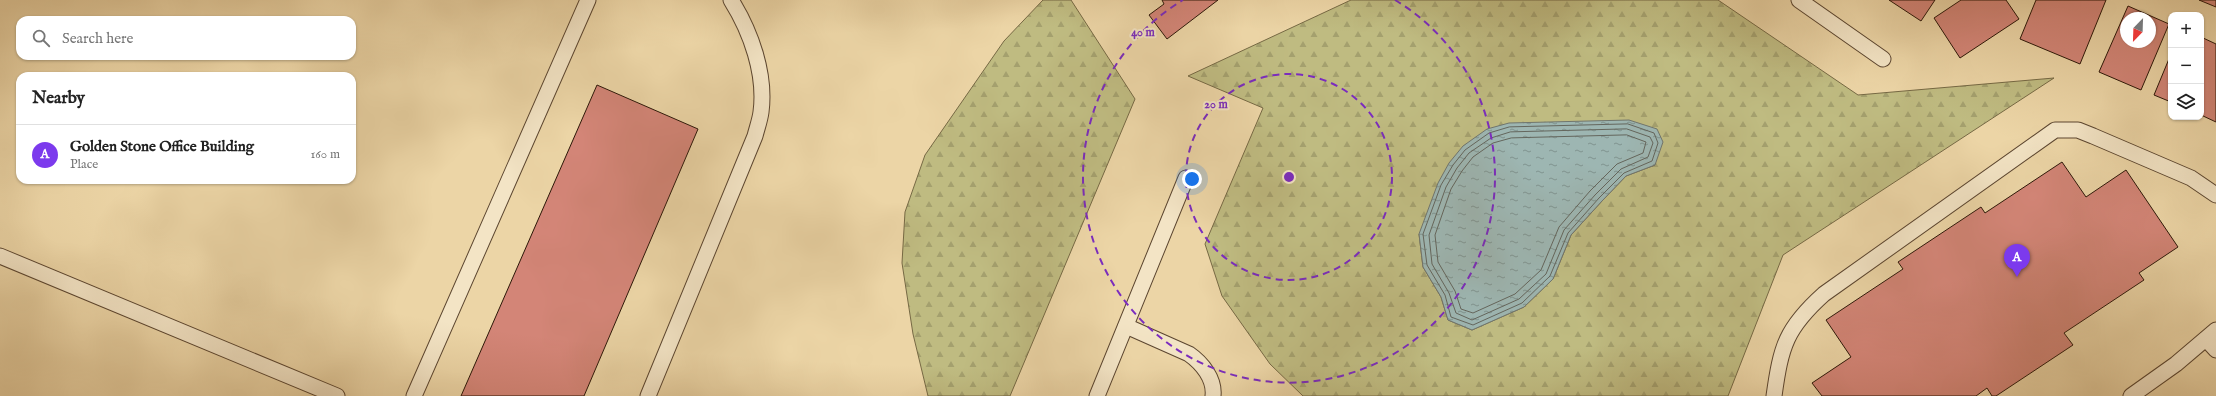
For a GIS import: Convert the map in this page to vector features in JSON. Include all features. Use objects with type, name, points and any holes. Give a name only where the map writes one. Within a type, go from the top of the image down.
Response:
[{"type":"lane","points":[[414,396],[588,0]]},
{"type":"lane","points":[[648,396],[755,136],[761,112],[762,87],[758,61],[731,0]]},
{"type":"lane","points":[[1799,0],[1883,59]]},
{"type":"lane","points":[[1774,396],[1782,351],[1791,329],[1803,313],[1824,294],[2054,130],[2078,130],[2093,136],[2191,178],[2216,195]]},
{"type":"lane","points":[[1097,396],[1186,178]]},
{"type":"lane","points":[[0,256],[337,396]]},
{"type":"lane","points":[[1126,326],[1189,354],[1198,360],[1206,370],[1211,382],[1213,396]]},
{"type":"lane","points":[[2131,396],[2213,340]]},
{"type":"green space","points":[[1043,0],[1071,0],[1135,99],[1010,396],[928,396],[913,334],[902,263],[905,212],[925,155],[1004,41]]},
{"type":"green space","points":[[1351,0],[1718,0],[1858,95],[2054,78],[1783,255],[1728,396],[1303,396],[1270,364],[1222,296],[1205,244],[1263,108],[1188,76]],"holes":[[[1655,165],[1626,176],[1571,235],[1553,279],[1524,307],[1472,330],[1448,320],[1441,297],[1423,267],[1419,234]]]},
{"type":"water","points":[[1629,120],[1657,129],[1663,142],[1655,165],[1626,176],[1571,235],[1553,279],[1524,307],[1472,330],[1448,320],[1441,297],[1423,267],[1419,234],[1438,183],[1449,163],[1463,146],[1487,129],[1509,123]]},
{"type":"building","points":[[1162,0],[1218,0],[1167,39],[1149,15],[1164,4]]},
{"type":"building","points":[[1889,0],[1935,0],[1921,21]]},
{"type":"building","points":[[1961,0],[2006,0],[2019,19],[1960,58],[1934,18]]},
{"type":"building","points":[[2036,0],[2106,0],[2080,64],[2020,39]]},
{"type":"building","points":[[2199,0],[2216,0],[2216,7]]},
{"type":"building","points":[[2128,6],[2142,12],[2125,12]]},
{"type":"building","points":[[2156,18],[2168,24],[2168,26],[2141,90],[2099,72],[2120,24],[2120,48],[2156,48]]},
{"type":"building","points":[[2204,38],[2216,44],[2216,122],[2204,116]]},
{"type":"building","points":[[2168,61],[2168,101],[2154,95]]},
{"type":"building","points":[[597,85],[698,129],[584,396],[461,396]]},
{"type":"building","points":[[2062,162],[2086,197],[2126,170],[2178,247],[2139,273],[2144,280],[2064,333],[2073,345],[1996,396],[1992,396],[1987,388],[1976,396],[1822,396],[1812,383],[1851,357],[1826,320],[1903,269],[1898,262],[1981,207],[1985,213]]},
{"type":"place","name":"Golden Stone Office Building","points":[[2017,277]]}]
